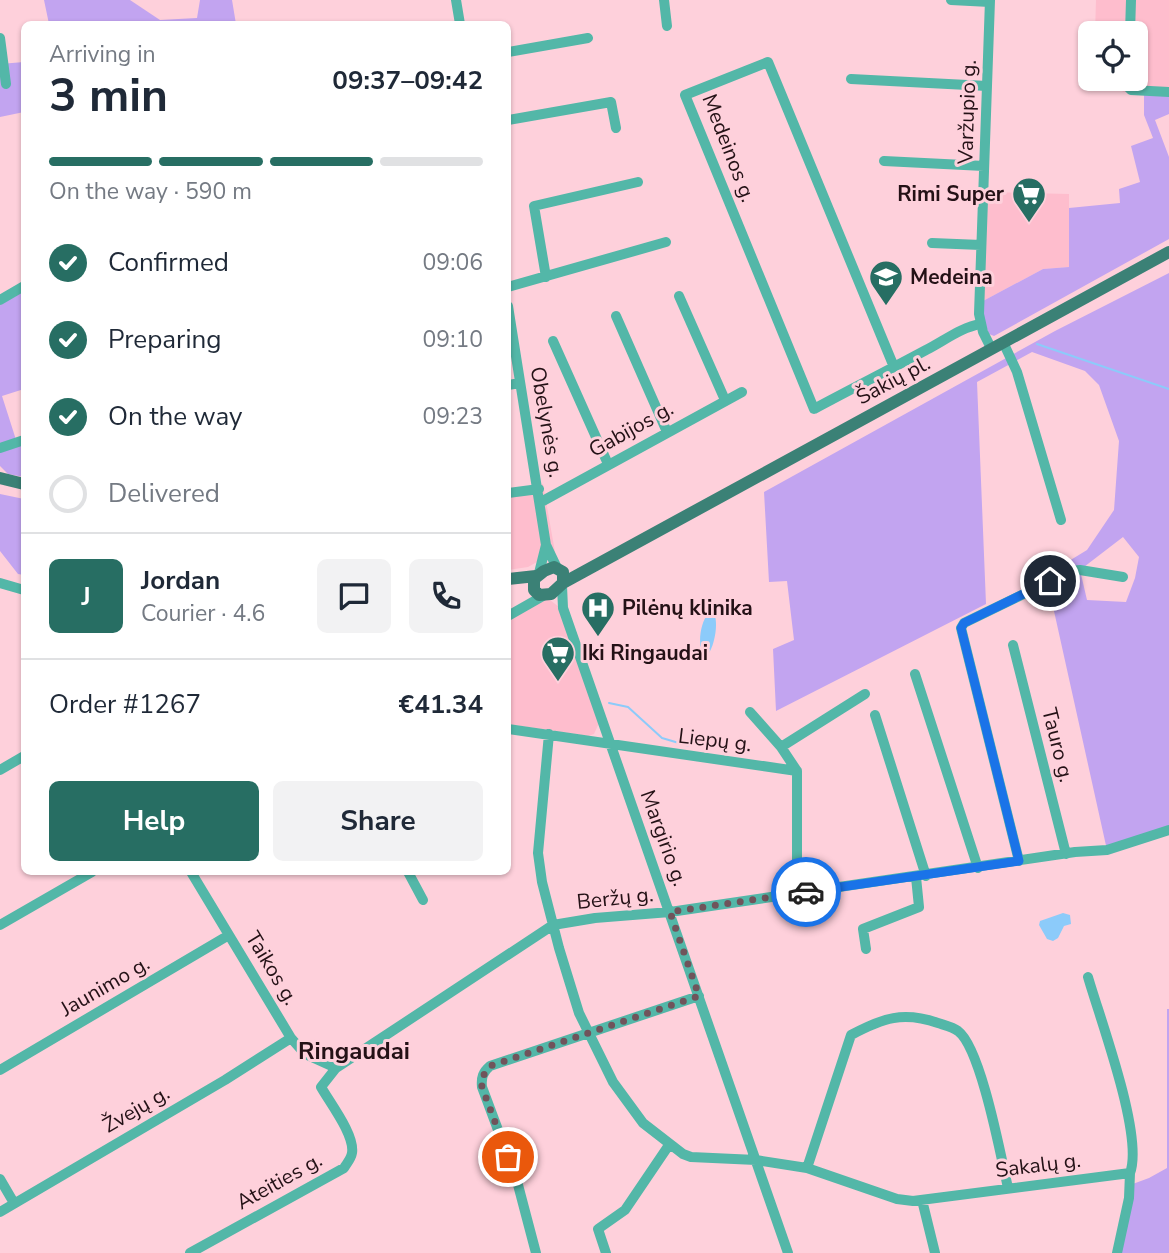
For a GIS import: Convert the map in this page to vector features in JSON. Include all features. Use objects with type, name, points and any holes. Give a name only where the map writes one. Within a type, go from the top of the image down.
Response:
[{"type":"main road","name":"Šakių pl.","points":[[561,577],[635,542],[1169,252]]},
{"type":"main road","points":[[0,478],[21,483]]},
{"type":"main road","points":[[511,582],[539,586],[561,577],[550,568],[539,586]]},
{"type":"street","points":[[456,0],[460,21]]},
{"type":"street","points":[[664,0],[667,26]]},
{"type":"street","points":[[951,0],[990,1]]},
{"type":"street","points":[[1130,21],[1131,0]]},
{"type":"street","name":"Varžupio g.","points":[[990,1],[981,245],[981,324],[991,348]]},
{"type":"street","points":[[511,51],[588,37]]},
{"type":"street","points":[[0,38],[6,85]]},
{"type":"street","name":"Medeinos g.","points":[[768,62],[894,367],[814,409],[685,95],[768,62]]},
{"type":"street","points":[[851,79],[987,86]]},
{"type":"street","points":[[1148,91],[1169,92]]},
{"type":"street","points":[[511,119],[611,102],[616,128]]},
{"type":"street","points":[[884,161],[984,166]]},
{"type":"street","points":[[546,276],[534,206],[638,182]]},
{"type":"street","points":[[511,287],[666,242]]},
{"type":"street","points":[[932,243],[981,245]]},
{"type":"street","points":[[0,300],[21,288]]},
{"type":"street","points":[[679,296],[725,400]]},
{"type":"street","points":[[616,316],[667,432]]},
{"type":"street","points":[[894,367],[966,328],[981,324]]},
{"type":"street","name":"Obelynės g.","points":[[511,325],[547,545],[561,577]]},
{"type":"street","points":[[553,341],[608,464]]},
{"type":"street","points":[[1003,342],[1017,372],[1061,520]]},
{"type":"street","points":[[511,384],[520,383]]},
{"type":"street","name":"Gabijos g.","points":[[541,502],[742,392]]},
{"type":"street","points":[[0,448],[21,441]]},
{"type":"street","points":[[511,494],[538,489]]},
{"type":"street","name":"Obelynės g.","points":[[539,586],[547,545]]},
{"type":"street","points":[[1019,861],[962,635],[964,623],[1072,571],[1123,576]]},
{"type":"street","name":"Margirio g.","points":[[561,577],[564,608],[788,1253]]},
{"type":"street","points":[[0,583],[21,589]]},
{"type":"street","points":[[511,612],[539,586],[564,608]]},
{"type":"street","name":"Tauro g.","points":[[1013,645],[1066,854]]},
{"type":"street","points":[[915,674],[978,868]]},
{"type":"street","points":[[781,747],[865,694]]},
{"type":"street","points":[[750,712],[781,747],[797,771],[797,893]]},
{"type":"street","points":[[866,949],[863,929],[919,907],[920,876],[875,715]]},
{"type":"street","name":"Liepų g.","points":[[511,729],[797,771]]},
{"type":"street","points":[[550,734],[538,853],[553,925],[579,1013],[600,1058],[643,1123],[668,1145],[625,1210],[598,1229],[606,1253]]},
{"type":"street","points":[[0,770],[21,758]]},
{"type":"street","name":"Beržų g.","points":[[321,1087],[335,1068],[553,925],[595,918],[670,912],[1107,850],[1169,830]]},
{"type":"street","points":[[0,925],[87,875]]},
{"type":"street","name":"Taikos g.","points":[[193,875],[291,1038],[305,1054],[335,1068]]},
{"type":"street","points":[[410,875],[423,900]]},
{"type":"street","name":"Jaunimo g.","points":[[0,1070],[229,935]]},
{"type":"street","points":[[1088,977],[1123,1094],[1134,1158],[1130,1173],[1129,1198],[1117,1253]]},
{"type":"street","points":[[536,1253],[517,1181],[481,1079],[490,1066],[699,996]]},
{"type":"street","points":[[807,1168],[830,1103],[842,1055],[851,1035],[869,1026],[910,1016],[957,1030],[971,1050],[992,1112],[1008,1188]]},
{"type":"street","name":"Žvejų g.","points":[[0,1212],[225,1080],[291,1038]]},
{"type":"street","name":"Ateities g.","points":[[190,1253],[344,1168],[351,1156],[352,1145],[321,1087]]},
{"type":"street","name":"Sakalų g.","points":[[668,1145],[691,1157],[755,1160],[807,1168],[897,1199],[922,1200],[1130,1173]]},
{"type":"street","points":[[0,1179],[14,1203]]},
{"type":"street","points":[[922,1200],[934,1253]]},
{"type":"shaded area","points":[[44,0],[130,0],[160,20],[197,18],[200,0],[232,0],[236,21],[48,21]]},
{"type":"shaded area","points":[[1096,0],[1169,0],[1169,93],[1122,91],[1148,91],[1148,21],[1095,21]]},
{"type":"shaded area","points":[[21,62],[21,113],[0,117],[0,64]]},
{"type":"shaded area","points":[[1144,93],[1169,93],[1169,114],[1155,120],[1169,157],[1169,239],[994,336],[989,334],[984,321],[983,301],[1043,269],[1069,267],[1069,208],[1120,203],[1119,189],[1140,182],[1131,146],[1153,138],[1144,115]]},
{"type":"shaded area","points":[[986,192],[1069,194],[1069,267],[1043,269],[983,301]]},
{"type":"shaded area","points":[[1169,273],[1169,830],[1107,850],[1046,575],[1087,550],[1114,510],[1119,441],[1099,385],[1085,371],[1032,352],[977,382],[986,604],[776,711],[773,649],[794,640],[787,581],[769,582],[764,492],[1055,331]],"holes":[[[1123,537],[1139,557],[1126,602],[1087,600],[1080,570]]]},
{"type":"shaded area","points":[[21,293],[21,390],[2,396],[18,446],[21,445],[21,476],[8,474],[0,466],[0,305]]},
{"type":"shaded area","points":[[543,484],[555,552],[528,567],[511,570],[511,489]]},
{"type":"shaded area","points":[[0,494],[21,498],[21,574],[0,551]]},
{"type":"shaded area","points":[[541,600],[550,600],[559,607],[599,723],[594,734],[588,736],[511,724],[511,618]]},
{"type":"shaded area","points":[[1167,1009],[1169,1253],[1117,1253],[1130,1185],[1167,1168]]},
{"type":"water","points":[[708,614],[715,616],[716,631],[710,651],[704,656],[700,635]]},
{"type":"water","points":[[1063,913],[1070,915],[1071,924],[1064,926],[1058,938],[1053,941],[1047,939],[1039,925],[1040,921]]},
{"type":"waterway","points":[[1037,344],[1169,389]]},
{"type":"waterway","points":[[609,703],[628,707],[662,738],[689,746]]},
{"type":"way so far","points":[[508,1157],[482,1087],[484,1071],[490,1066],[699,996],[670,912],[806,892]]},
{"type":"place","name":"Rimi Super","points":[[1029,224]]},
{"type":"place","name":"Medeina","points":[[886,307]]},
{"type":"place","name":"Pilėnų klinika","points":[[598,638]]},
{"type":"place","name":"Iki Ringaudai","points":[[558,683]]},
{"type":"district","name":"Ringaudai","points":[[354,1051]]},
{"type":"route","points":[[806,892],[1019,861],[961,628],[964,623],[1050,581]]}]
